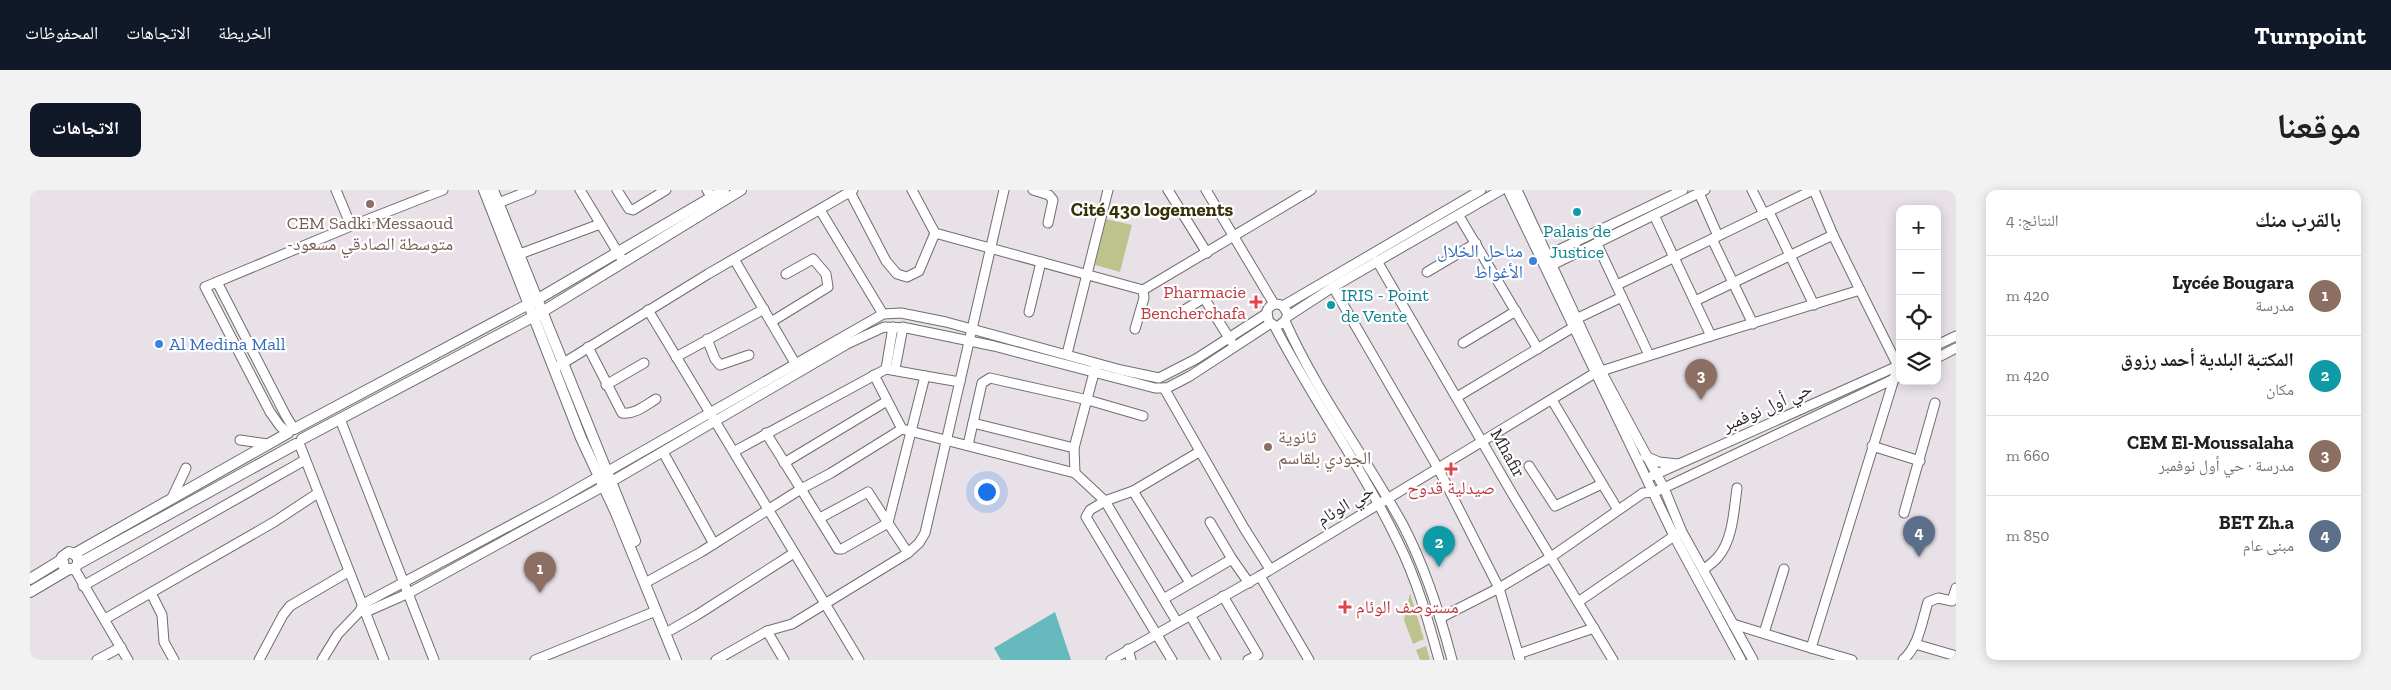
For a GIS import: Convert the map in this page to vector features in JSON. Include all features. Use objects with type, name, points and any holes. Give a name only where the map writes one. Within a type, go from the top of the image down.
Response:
[{"type":"main road","points":[[484,190],[520,254],[533,301]]},
{"type":"main road","points":[[493,190],[494,205],[559,366],[648,582],[683,660]]},
{"type":"main road","points":[[74,564],[538,314],[724,190]]},
{"type":"main road","points":[[712,198],[741,190]]},
{"type":"main road","points":[[30,592],[172,498],[291,431],[533,301],[621,257]]},
{"type":"main road","points":[[291,431],[301,432],[299,442]]},
{"type":"main road","points":[[30,579],[62,560],[66,554],[74,564]]},
{"type":"main road","points":[[648,582],[656,611],[676,660]]},
{"type":"street","points":[[336,190],[351,226]]},
{"type":"street","points":[[291,431],[286,416],[217,282],[443,190]]},
{"type":"street","points":[[494,205],[531,190]]},
{"type":"street","points":[[617,190],[629,209],[633,210],[666,190]]},
{"type":"street","points":[[912,190],[935,233],[1143,290],[1310,190]]},
{"type":"street","points":[[716,660],[767,631],[792,624],[908,553],[919,543],[925,533],[1004,190]]},
{"type":"street","points":[[1033,190],[1049,195],[1054,200],[1048,223]]},
{"type":"street","points":[[1067,354],[1108,190]]},
{"type":"street","points":[[1168,190],[1207,253]]},
{"type":"street","points":[[1206,190],[1233,237],[1279,305],[1287,311],[1286,319],[1312,373],[1387,499],[1417,555],[1440,618],[1452,660]]},
{"type":"street","points":[[363,609],[409,593],[606,479],[710,411],[884,314],[901,313],[920,316],[1140,375],[1159,378],[1196,359],[1266,314],[1268,308],[1279,305],[1481,190]]},
{"type":"street","points":[[322,660],[338,634],[363,609],[404,582],[663,452],[847,344],[884,327],[903,327],[969,340],[1094,373],[1164,388],[1190,376],[1273,324],[1286,319],[1377,261],[1459,216],[1500,190]]},
{"type":"street","points":[[1508,190],[1578,318],[1598,372],[1652,476],[1664,488],[1678,534],[1703,570],[1753,660]]},
{"type":"street","points":[[1517,190],[1544,257]]},
{"type":"street","points":[[1544,257],[1683,190]]},
{"type":"street","points":[[1752,190],[1791,255],[1814,305]]},
{"type":"street","points":[[1617,285],[1814,190],[1833,235],[1896,359]]},
{"type":"street","points":[[585,191],[600,224],[621,257]]},
{"type":"street","points":[[559,366],[734,258],[852,191],[886,260],[896,274],[907,277],[919,271],[935,233]]},
{"type":"street","points":[[1549,266],[1702,192],[1715,238],[1753,324]]},
{"type":"street","points":[[820,210],[884,314]]},
{"type":"street","points":[[1654,215],[1711,336]]},
{"type":"street","points":[[1459,216],[1538,349]]},
{"type":"street","points":[[520,254],[600,224]]},
{"type":"street","points":[[1695,301],[1833,235]]},
{"type":"street","points":[[1427,272],[1476,243]]},
{"type":"street","points":[[1597,244],[1649,355]]},
{"type":"street","points":[[734,258],[795,363]]},
{"type":"street","points":[[771,322],[828,287],[826,274],[813,259],[786,274]]},
{"type":"street","name":"Mhafir","points":[[1377,261],[1613,660]]},
{"type":"street","points":[[1029,312],[1041,262]]},
{"type":"street","points":[[1549,266],[1572,328],[1645,456],[1652,476],[1654,492],[1678,534],[1741,660]]},
{"type":"street","points":[[1334,287],[1438,468],[1499,588],[1519,657],[1594,628]]},
{"type":"street","points":[[1135,329],[1144,298],[1143,290]]},
{"type":"street","name":"حي الوئام","points":[[1110,660],[1260,576],[1598,372],[1860,290]]},
{"type":"street","points":[[1578,318],[1622,297]]},
{"type":"street","points":[[1182,312],[1204,298],[1235,347]]},
{"type":"street","points":[[676,357],[764,309]]},
{"type":"street","points":[[648,310],[735,451],[824,605],[860,660]]},
{"type":"street","points":[[1463,343],[1516,311]]},
{"type":"street","points":[[1266,314],[1378,504],[1415,580],[1439,660]]},
{"type":"street","points":[[891,369],[893,327]]},
{"type":"street","points":[[891,369],[903,327]]},
{"type":"street","points":[[1457,397],[1572,328]]},
{"type":"street","points":[[1941,343],[1956,336]]},
{"type":"street","points":[[707,339],[715,359],[720,365],[749,355]]},
{"type":"street","points":[[588,347],[622,413],[628,414],[656,399]]},
{"type":"street","points":[[1941,356],[1956,348]]},
{"type":"street","points":[[606,385],[644,363]]},
{"type":"street","points":[[1076,473],[1074,448],[1097,363]]},
{"type":"street","name":"حي أول نوفمبر","points":[[1652,476],[1896,366]]},
{"type":"street","points":[[735,451],[874,376],[891,369],[960,382]]},
{"type":"street","points":[[874,376],[887,401],[906,430],[1076,473],[1105,501],[1165,598],[1177,622]]},
{"type":"street","points":[[888,524],[906,430],[925,376]]},
{"type":"street","points":[[968,445],[982,383],[990,378],[1088,400],[1143,416]]},
{"type":"street","name":"حي أول نوفمبر","points":[[1643,493],[1654,492],[1664,488],[1896,378]]},
{"type":"street","points":[[1811,648],[1872,446],[1896,381]]},
{"type":"street","points":[[1164,388],[1199,452],[1270,569]]},
{"type":"street","points":[[1552,400],[1618,510]]},
{"type":"street","points":[[784,462],[887,401]]},
{"type":"street","points":[[1904,513],[1935,403]]},
{"type":"street","points":[[340,419],[434,660]]},
{"type":"street","points":[[973,423],[1074,448]]},
{"type":"street","points":[[648,582],[714,544],[768,508],[906,430]]},
{"type":"street","points":[[766,433],[836,546],[842,549],[888,524]]},
{"type":"street","points":[[240,440],[268,444]]},
{"type":"street","points":[[299,442],[348,572],[384,660]]},
{"type":"street","points":[[1872,446],[1920,461]]},
{"type":"street","points":[[663,452],[714,544]]},
{"type":"street","points":[[1172,660],[1086,517],[1090,510],[1105,501],[1134,491],[1199,452]]},
{"type":"street","points":[[1645,456],[1659,462],[1681,464]]},
{"type":"street","points":[[84,586],[305,460]]},
{"type":"street","points":[[1529,466],[1555,506],[1602,484]]},
{"type":"street","points":[[172,498],[186,468]]},
{"type":"street","points":[[1440,618],[1499,588],[1551,557],[1643,493],[1652,476]]},
{"type":"street","points":[[1703,570],[1718,558],[1723,550],[1733,517],[1736,488]]},
{"type":"street","points":[[1134,491],[1190,583]]},
{"type":"street","points":[[820,518],[868,492],[908,553]]},
{"type":"street","points":[[105,619],[152,593],[318,493]]},
{"type":"street","points":[[1210,522],[1232,559],[1249,582]]},
{"type":"street","points":[[1578,602],[1678,534]]},
{"type":"street","points":[[670,630],[697,616],[794,553]]},
{"type":"street","points":[[1165,598],[1232,559]]},
{"type":"street","points":[[74,564],[84,586],[128,660]]},
{"type":"street","points":[[1764,633],[1784,569]]},
{"type":"street","points":[[259,660],[283,614],[290,606],[348,572]]},
{"type":"street","points":[[1260,576],[1309,660]]},
{"type":"street","points":[[1903,660],[1910,654],[1915,644],[1928,602],[1938,598],[1954,602],[1956,588]]},
{"type":"street","points":[[152,593],[162,615],[164,642],[174,660]]},
{"type":"street","points":[[1223,596],[1260,657],[1248,660]]},
{"type":"street","points":[[535,660],[656,611]]},
{"type":"street","points":[[1190,615],[1216,660]]},
{"type":"street","points":[[1733,624],[1852,660]]},
{"type":"street","points":[[767,631],[784,660]]},
{"type":"street","points":[[1915,644],[1956,656]]},
{"type":"street","points":[[98,660],[121,647]]},
{"type":"street","points":[[1128,650],[1131,660]]},
{"type":"green space","points":[[1106,219],[1132,225],[1120,272],[1095,265]]},
{"type":"green space","points":[[1410,593],[1424,639],[1413,644],[1404,620]]},
{"type":"green space","points":[[1426,646],[1430,660],[1420,660],[1416,650]]},
{"type":"water","points":[[1055,612],[1071,660],[1001,660],[994,648]]},
{"type":"place","name":"CEM Sadki Messaoud -متوسطة الصادقي مسعود","points":[[370,204]]},
{"type":"place","name":"Palais de Justice","points":[[1577,212]]},
{"type":"place","name":"مناحل الخلال الأغواط","points":[[1533,261]]},
{"type":"place","name":"Pharmacie Bencherchafa","points":[[1256,302]]},
{"type":"place","name":"IRIS - Point de Vente","points":[[1331,305]]},
{"type":"place","name":"Al Medina Mall","points":[[159,344]]},
{"type":"place","name":"CEM El-Moussalaha","points":[[1701,400]]},
{"type":"place","name":"ثانوية الجودي بلقاسم","points":[[1268,447]]},
{"type":"place","name":"صيدلية قدوح","points":[[1451,469]]},
{"type":"place","name":"BET Zh.a","points":[[1919,557]]},
{"type":"place","name":"المكتبة البلدية أحمد رزوق","points":[[1439,567]]},
{"type":"place","name":"Lycée Bougara","points":[[540,593]]},
{"type":"place","name":"مستوصف الوئام","points":[[1345,607]]},
{"type":"district","name":"Cité 430 logements","points":[[1152,209]]}]
